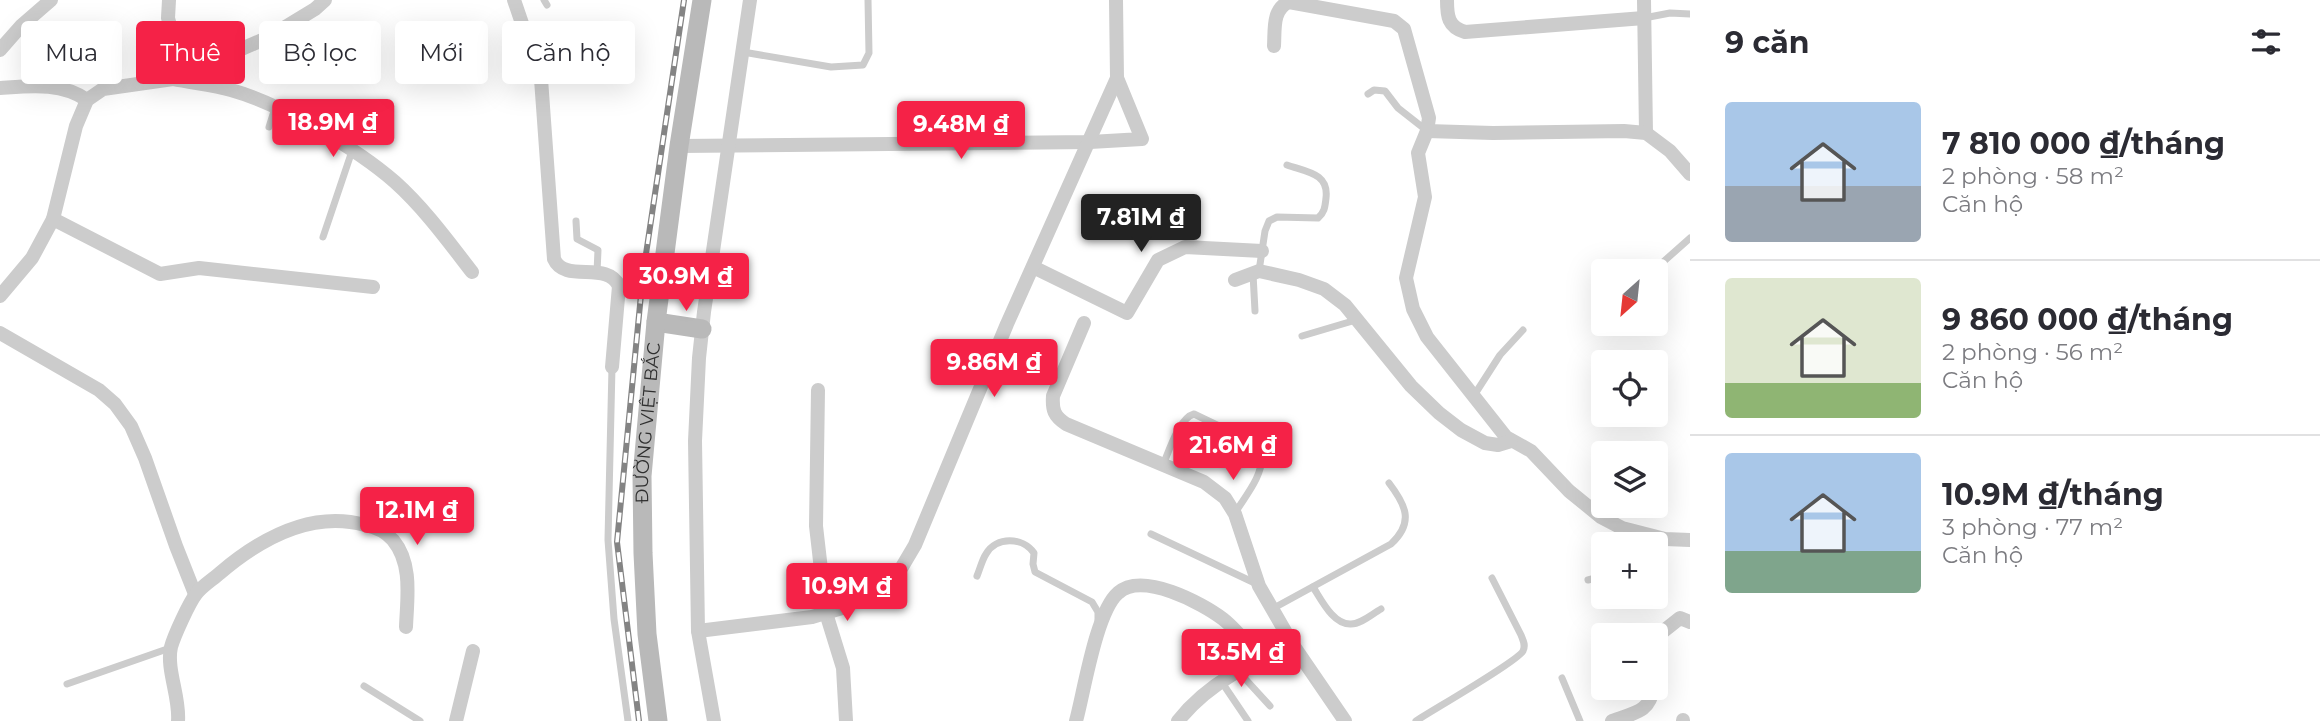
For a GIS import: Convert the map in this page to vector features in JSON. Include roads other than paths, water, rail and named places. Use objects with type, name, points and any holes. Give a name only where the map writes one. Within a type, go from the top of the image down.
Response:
[{"type":"main road","name":"ĐƯỜNG VIỆT BẮC","points":[[658,721],[647,634],[642,476],[656,322],[702,0]]},
{"type":"main road","points":[[656,322],[702,329]]},
{"type":"street","points":[[0,50],[21,26],[51,0]]},
{"type":"street","points":[[169,0],[169,21]]},
{"type":"street","points":[[245,47],[269,37],[325,0]]},
{"type":"street","points":[[514,0],[541,79],[555,263],[561,268],[612,277],[619,286],[612,367]]},
{"type":"street","points":[[714,721],[698,631],[695,441],[702,329],[750,0]]},
{"type":"street","points":[[680,146],[1090,142],[1142,139],[1117,78],[1116,0]]},
{"type":"street","points":[[1447,0],[1447,17],[1450,23],[1465,32],[1644,18]]},
{"type":"street","points":[[1644,0],[1646,134]]},
{"type":"street","points":[[1274,46],[1277,11],[1281,5],[1289,2],[1314,3],[1401,24],[1429,110],[1427,131],[1418,153],[1425,197],[1409,265],[1407,288],[1413,309],[1432,346],[1506,438],[1531,451],[1570,491],[1611,523],[1672,540],[1690,540]]},
{"type":"street","points":[[698,631],[812,617],[842,607],[890,580],[902,567],[915,545],[1032,267],[1117,78]]},
{"type":"street","points":[[0,296],[32,258],[53,219],[76,126],[87,100],[103,89],[136,83]]},
{"type":"street","points":[[209,84],[275,107],[353,150],[396,183],[439,229],[472,272]]},
{"type":"street","points":[[0,88],[60,87],[87,100]]},
{"type":"street","points":[[1427,131],[1624,131],[1646,134],[1670,151],[1690,174]]},
{"type":"street","points":[[53,219],[160,274],[199,268],[373,287]]},
{"type":"street","points":[[1032,267],[1127,313],[1158,260],[1185,247],[1262,251]]},
{"type":"street","points":[[1235,280],[1256,272],[1299,280],[1324,289],[1345,305],[1412,386],[1439,413],[1461,430],[1485,443],[1498,445],[1511,441]]},
{"type":"street","points":[[1084,324],[1053,396],[1052,409],[1057,418],[1217,490],[1235,514],[1259,586],[1293,645],[1345,721]]},
{"type":"street","points":[[0,333],[99,390],[116,404],[131,426],[145,458],[195,594]]},
{"type":"street","points":[[818,390],[816,526],[826,612],[842,668],[846,721]]},
{"type":"street","points":[[177,721],[179,708],[170,658],[171,648],[195,594],[240,556],[272,536],[312,524],[347,520],[385,533],[393,540],[405,564],[407,627]]},
{"type":"street","points":[[1076,721],[1097,635],[1118,593],[1130,587],[1146,586],[1168,590],[1206,608],[1235,630],[1260,659]]},
{"type":"street","points":[[1668,627],[1680,618],[1690,622]]},
{"type":"street","points":[[1178,721],[1221,681],[1260,659],[1293,645]]},
{"type":"street","points":[[456,721],[473,651]]},
{"type":"street","points":[[1612,721],[1647,707],[1651,700]]},
{"type":"lane","points":[[743,52],[831,67],[863,65],[869,53],[868,0]]},
{"type":"lane","points":[[1644,18],[1670,13],[1690,13]]},
{"type":"lane","points":[[1368,94],[1374,90],[1385,91],[1398,108],[1427,131]]},
{"type":"lane","points":[[269,127],[275,107]]},
{"type":"lane","points":[[323,237],[353,150]]},
{"type":"lane","points":[[1679,161],[1690,184]]},
{"type":"lane","points":[[1255,312],[1256,272],[1267,225],[1272,218],[1318,218],[1324,211],[1326,183],[1287,165]]},
{"type":"lane","points":[[576,221],[577,239],[598,250],[597,273]]},
{"type":"lane","points":[[1666,259],[1690,238]]},
{"type":"lane","points":[[1302,336],[1357,320]]},
{"type":"lane","points":[[1473,398],[1500,355],[1523,330]]},
{"type":"lane","points":[[612,367],[608,540],[614,619],[628,721]]},
{"type":"lane","points":[[1163,465],[1188,416],[1194,414],[1244,438],[1262,454],[1262,464],[1259,474],[1235,514]]},
{"type":"lane","points":[[1272,609],[1391,544],[1399,537],[1404,527],[1403,501],[1389,483]]},
{"type":"lane","points":[[1151,534],[1259,586]]},
{"type":"lane","points":[[977,576],[986,552],[1003,540],[1030,546],[1034,553],[1032,564],[1035,572],[1096,606],[1097,635]]},
{"type":"lane","points":[[1668,542],[1672,540]]},
{"type":"lane","points":[[1416,721],[1506,665],[1523,651],[1521,635],[1492,578]]},
{"type":"lane","points":[[1313,587],[1333,615],[1342,622],[1357,623],[1381,609]]},
{"type":"lane","points":[[67,684],[171,648]]},
{"type":"lane","points":[[1238,671],[1270,706]]},
{"type":"lane","points":[[1562,678],[1580,721]]},
{"type":"lane","points":[[1221,681],[1248,721]]},
{"type":"lane","points":[[364,686],[420,721]]},
{"type":"railway","points":[[639,721],[617,542],[643,274],[684,0]]}]
